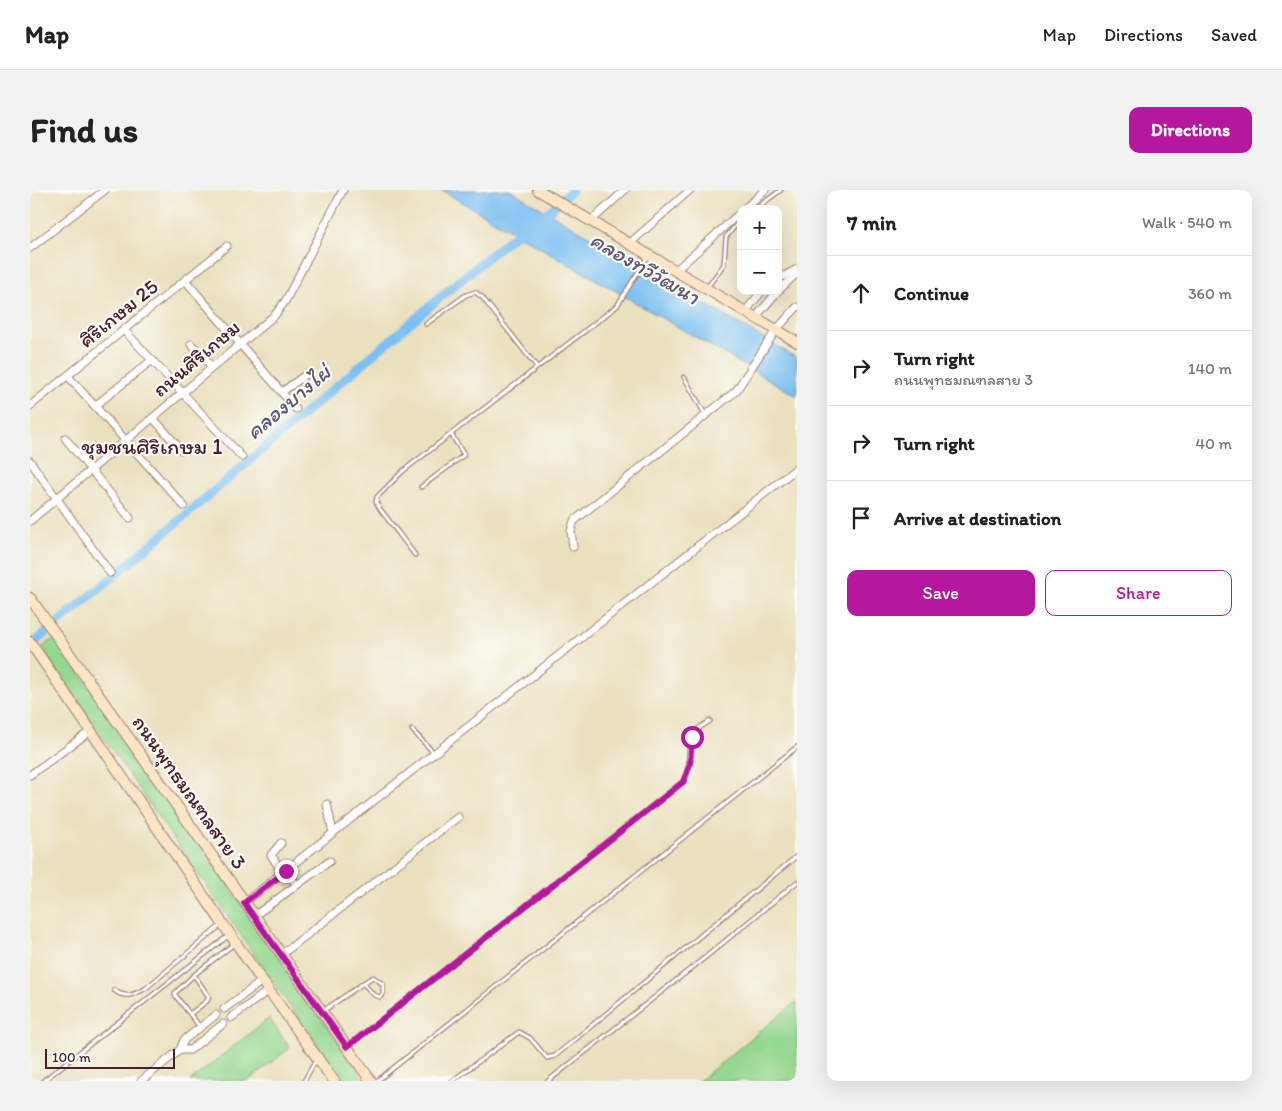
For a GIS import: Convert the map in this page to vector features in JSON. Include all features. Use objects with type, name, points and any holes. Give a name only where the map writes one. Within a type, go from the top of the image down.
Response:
[{"type":"main road","points":[[538,190],[797,342]]},
{"type":"main road","name":"ถนนพุทธมณฑลสาย 3","points":[[30,598],[75,659],[244,903],[371,1081]]},
{"type":"main road","points":[[30,642],[262,981],[334,1081]]},
{"type":"street","points":[[30,248],[105,190]]},
{"type":"street","name":"ถนนศิริเกษม","points":[[30,521],[282,308],[343,190]]},
{"type":"street","points":[[591,222],[625,190]]},
{"type":"street","points":[[629,244],[690,190]]},
{"type":"street","points":[[748,205],[765,190]]},
{"type":"street","points":[[675,271],[737,216]]},
{"type":"street","name":"ศิริเกษม 25","points":[[30,406],[227,246]]},
{"type":"street","points":[[782,277],[797,269]]},
{"type":"street","points":[[782,287],[797,273]]},
{"type":"street","points":[[185,280],[296,409]]},
{"type":"street","points":[[745,312],[759,295]]},
{"type":"street","points":[[755,318],[775,295]]},
{"type":"street","points":[[573,547],[571,531],[574,521],[706,416],[742,384],[776,330],[797,307]]},
{"type":"street","points":[[124,330],[242,457]]},
{"type":"street","points":[[191,344],[212,368]]},
{"type":"street","points":[[95,406],[152,360]]},
{"type":"street","points":[[282,392],[308,373]]},
{"type":"street","points":[[68,376],[184,506]]},
{"type":"street","points":[[153,418],[181,450]]},
{"type":"street","points":[[65,438],[130,518]]},
{"type":"street","points":[[30,461],[110,573]]},
{"type":"street","points":[[244,903],[797,468]]},
{"type":"street","points":[[30,775],[92,730]]},
{"type":"street","points":[[327,804],[334,833]]},
{"type":"street","points":[[281,955],[458,817]]},
{"type":"street","points":[[281,843],[271,855],[297,885]]},
{"type":"street","points":[[254,916],[330,861]]},
{"type":"street","points":[[224,1009],[262,981]]},
{"type":"street","points":[[231,1018],[269,990]]},
{"type":"street","points":[[141,1081],[180,1050],[184,1040],[216,1014]]},
{"type":"street","points":[[180,1050],[190,1050],[223,1024]]},
{"type":"lane","points":[[760,205],[781,190]]},
{"type":"lane","points":[[706,289],[724,264],[726,237],[737,224]]},
{"type":"lane","points":[[415,555],[380,509],[375,499],[404,471],[617,306],[648,255]]},
{"type":"lane","points":[[426,324],[466,295],[475,292],[482,297],[537,368]]},
{"type":"lane","points":[[684,378],[706,416]]},
{"type":"lane","points":[[421,488],[464,454],[451,434]]},
{"type":"lane","points":[[347,1047],[683,782],[690,764],[692,737],[695,731],[710,721]]},
{"type":"lane","points":[[412,730],[435,754]]},
{"type":"lane","points":[[377,1081],[797,748]]},
{"type":"lane","points":[[452,1081],[519,1032],[530,1038],[547,1058],[555,1056],[797,856]]},
{"type":"lane","points":[[548,1081],[707,956],[797,882]]},
{"type":"lane","points":[[114,990],[121,996],[125,996],[144,989],[224,923]]},
{"type":"lane","points":[[200,1027],[175,993],[234,938]]},
{"type":"lane","points":[[43,1081],[234,938]]},
{"type":"lane","points":[[190,1014],[207,1001],[209,997],[194,976]]},
{"type":"lane","points":[[322,1012],[371,977],[376,978],[384,987],[383,994],[380,997],[374,996],[363,983]]},
{"type":"lane","points":[[304,1081],[318,1058]]},
{"type":"green space","points":[[55,638],[365,1081],[342,1081],[41,648]]},
{"type":"green space","points":[[797,1001],[797,1081],[699,1081]]},
{"type":"green space","points":[[269,1018],[290,1048],[248,1081],[190,1081]]},
{"type":"water","points":[[441,190],[510,190],[797,358],[797,396]]},
{"type":"waterway","name":"คลองบางไผ่","points":[[539,220],[572,190]]},
{"type":"waterway","name":"คลองบางไผ่","points":[[30,646],[451,288],[512,237],[526,229]]},
{"type":"district","name":"ชุมชนศิริเกษม 1","points":[[152,446]]},
{"type":"route","points":[[286,871],[244,903],[347,1047],[683,782],[690,764],[690,742],[692,737]]},
{"type":"water label","name":"คลองทวีวัฒนา","points":[[645,268]]}]
